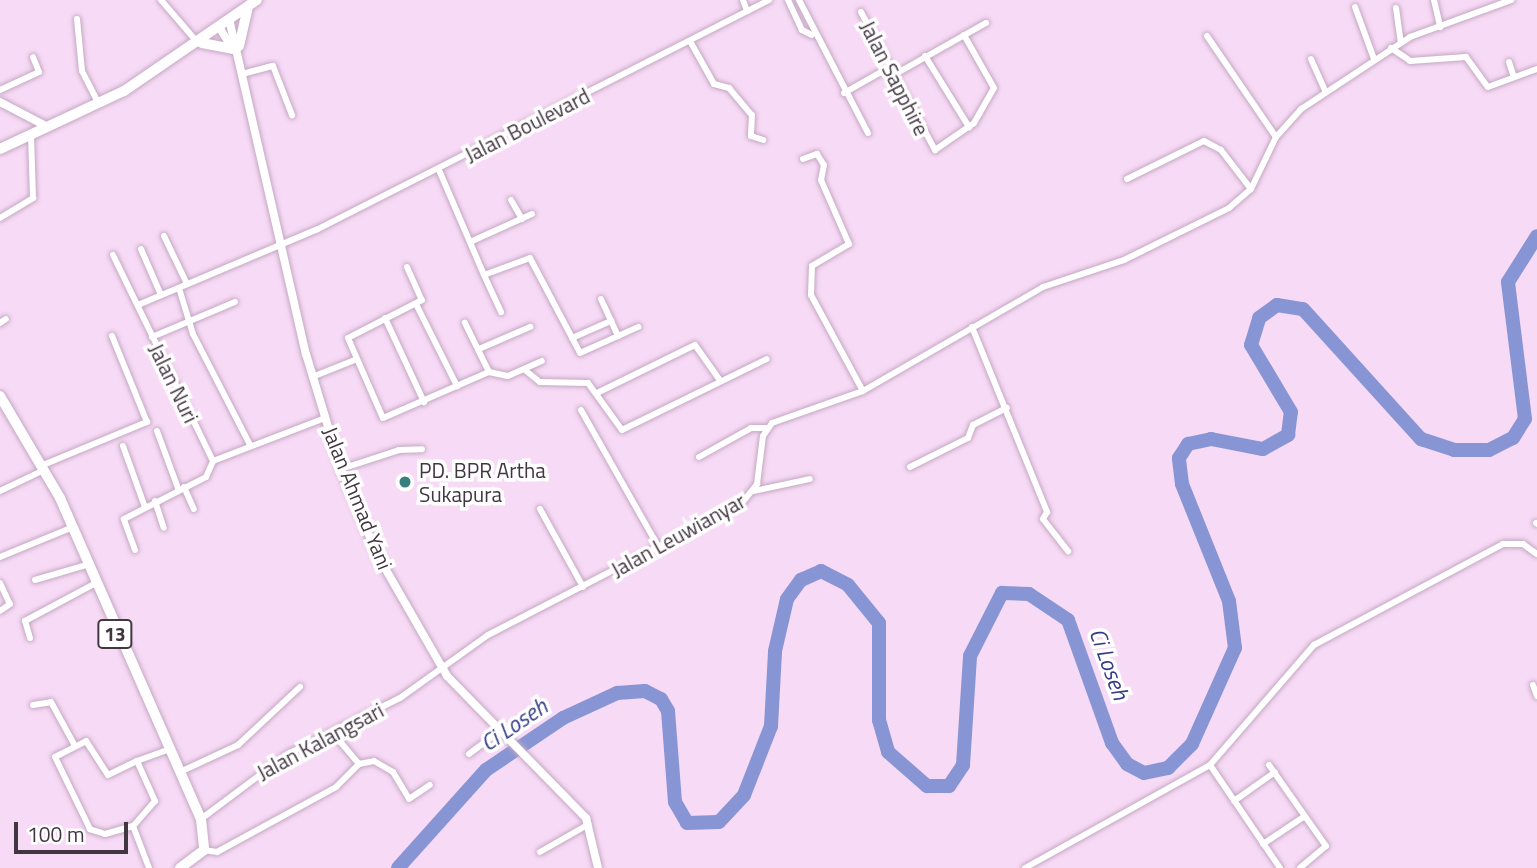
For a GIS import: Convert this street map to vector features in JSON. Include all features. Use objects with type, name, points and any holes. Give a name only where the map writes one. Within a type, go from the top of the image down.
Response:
[{"type":"highway","points":[[0,149],[99,104],[226,27],[257,0]]},
{"type":"highway","points":[[200,44],[236,48],[247,10]]},
{"type":"highway","name":"13","points":[[0,396],[45,467],[72,527],[94,584],[201,819],[204,850]]},
{"type":"highway","points":[[180,868],[204,850]]},
{"type":"street","points":[[161,0],[200,44]]},
{"type":"street","points":[[743,0],[747,11]]},
{"type":"street","name":"Jalan Boulevard","points":[[138,305],[282,246],[439,170],[769,0]]},
{"type":"street","points":[[788,0],[802,30],[812,35]]},
{"type":"street","points":[[799,0],[812,35],[868,133]]},
{"type":"street","points":[[1434,0],[1440,26]]},
{"type":"street","points":[[699,457],[751,428],[767,428],[863,391],[1043,287],[1124,260],[1223,212],[1251,189],[1276,137],[1326,92],[1401,42],[1511,0]]},
{"type":"street","points":[[1355,7],[1374,59]]},
{"type":"street","points":[[1396,8],[1401,42]]},
{"type":"street","name":"Jalan Sapphire","points":[[861,12],[929,144],[937,149],[969,127]]},
{"type":"street","points":[[77,19],[82,71],[99,104]]},
{"type":"street","points":[[892,76],[986,23]]},
{"type":"street","name":"Jalan Ahmad Yani","points":[[226,27],[245,69],[313,377],[341,469],[378,556],[441,666],[522,756],[589,824]]},
{"type":"street","points":[[925,56],[969,127],[994,88],[964,35]]},
{"type":"street","points":[[1208,36],[1276,137]]},
{"type":"street","points":[[691,41],[714,84],[729,88],[752,116],[751,136],[763,140]]},
{"type":"street","points":[[1391,48],[1410,61],[1466,57],[1488,87],[1537,69]]},
{"type":"street","points":[[0,90],[39,72],[33,57]]},
{"type":"street","points":[[1311,60],[1326,92]]},
{"type":"street","points":[[1509,62],[1514,78]]},
{"type":"street","points":[[245,69],[272,66],[292,115]]},
{"type":"street","points":[[845,93],[888,68]]},
{"type":"street","points":[[0,102],[48,127]]},
{"type":"street","points":[[0,218],[33,198],[31,135]]},
{"type":"street","points":[[1127,179],[1204,141],[1225,154],[1251,189]]},
{"type":"street","points":[[803,159],[817,154],[824,165],[821,180],[849,244],[847,251],[812,266],[811,295],[863,391]]},
{"type":"street","points":[[439,170],[501,312]]},
{"type":"street","points":[[511,200],[522,219]]},
{"type":"street","points":[[471,242],[532,214]]},
{"type":"street","points":[[164,236],[187,284]]},
{"type":"street","points":[[141,249],[161,295]]},
{"type":"street","name":"Jalan Nuri","points":[[113,254],[213,461]]},
{"type":"street","points":[[484,275],[530,258],[582,354],[638,327]]},
{"type":"street","points":[[407,267],[422,298],[416,304],[348,337],[355,360],[383,418],[489,372],[508,376],[542,361]]},
{"type":"street","points":[[178,288],[189,323],[250,445]]},
{"type":"street","points":[[601,299],[618,336]]},
{"type":"street","points":[[152,338],[235,302]]},
{"type":"street","points":[[416,304],[457,386]]},
{"type":"street","points":[[385,318],[424,402]]},
{"type":"street","points":[[572,338],[611,321]]},
{"type":"street","points":[[465,323],[489,372]]},
{"type":"street","points":[[479,349],[530,327]]},
{"type":"street","points":[[972,327],[1047,512],[1043,519],[1068,551]]},
{"type":"street","points":[[0,491],[45,467],[147,422],[111,336]]},
{"type":"street","points":[[597,393],[695,345],[719,379]]},
{"type":"street","points":[[525,370],[540,382],[589,383],[622,430],[719,379],[767,359]]},
{"type":"street","points":[[313,377],[355,360]]},
{"type":"street","points":[[910,467],[968,438],[974,425],[1007,408]]},
{"type":"street","points":[[581,410],[659,548]]},
{"type":"street","points":[[135,550],[124,520],[155,501],[208,475],[213,461],[325,418]]},
{"type":"street","name":"Jalan Leuwianyar","points":[[441,666],[659,548],[754,492],[767,428]]},
{"type":"street","points":[[157,431],[181,488],[194,509]]},
{"type":"street","points":[[123,446],[145,507]]},
{"type":"street","points":[[341,469],[399,450],[422,449]]},
{"type":"street","points":[[754,492],[810,479]]},
{"type":"street","points":[[155,501],[164,528]]},
{"type":"street","points":[[540,509],[583,587]]},
{"type":"street","points":[[0,557],[72,527]]},
{"type":"street","points":[[1025,868],[1210,765],[1244,733],[1314,645],[1503,544],[1536,552]]},
{"type":"street","points":[[35,580],[86,565]]},
{"type":"street","points":[[0,583],[10,604],[0,611]]},
{"type":"street","points":[[30,638],[26,621],[94,584]]},
{"type":"street","name":"Jalan Kalangsari","points":[[201,819],[250,779],[332,732],[400,698],[441,666]]},
{"type":"street","points":[[1533,685],[1537,696]]},
{"type":"street","points":[[180,772],[238,744],[300,687]]},
{"type":"street","points":[[33,705],[51,702],[74,744]]},
{"type":"street","points":[[469,754],[501,730]]},
{"type":"street","points":[[332,732],[359,764]]},
{"type":"street","points":[[136,761],[155,801],[133,826],[99,834],[90,828],[55,757],[74,744],[86,741],[110,776],[136,761],[170,749]]},
{"type":"street","points":[[204,850],[217,852],[336,787],[359,764],[374,761],[393,772],[409,799],[430,785]]},
{"type":"street","points":[[1210,765],[1280,868]]},
{"type":"street","points":[[1269,765],[1327,848],[1300,868]]},
{"type":"street","points":[[1234,801],[1275,772]]},
{"type":"street","points":[[1263,844],[1305,816]]},
{"type":"street","points":[[540,852],[589,824],[597,868]]},
{"type":"street","points":[[133,826],[149,868]]},
{"type":"waterway","name":"Ci Loseh","points":[[398,868],[486,770],[563,718],[617,693],[645,691],[661,699],[668,711],[675,802],[687,823],[719,822],[744,795],[771,726],[775,651],[787,599],[801,580],[821,571],[848,585],[879,623],[879,720],[888,752],[927,786],[949,786],[963,765],[970,656],[1002,593],[1029,594],[1068,620],[1112,743],[1127,764],[1144,773],[1168,768],[1192,744],[1235,648],[1229,601],[1182,484],[1179,458],[1188,444],[1211,439],[1263,449],[1288,435],[1291,412],[1251,345],[1259,318],[1277,305],[1303,309],[1421,439],[1454,450],[1489,450],[1513,438],[1525,419],[1508,282],[1537,236]]},
{"type":"place","name":"PD. BPR Artha Sukapura","points":[[405,482]]}]
